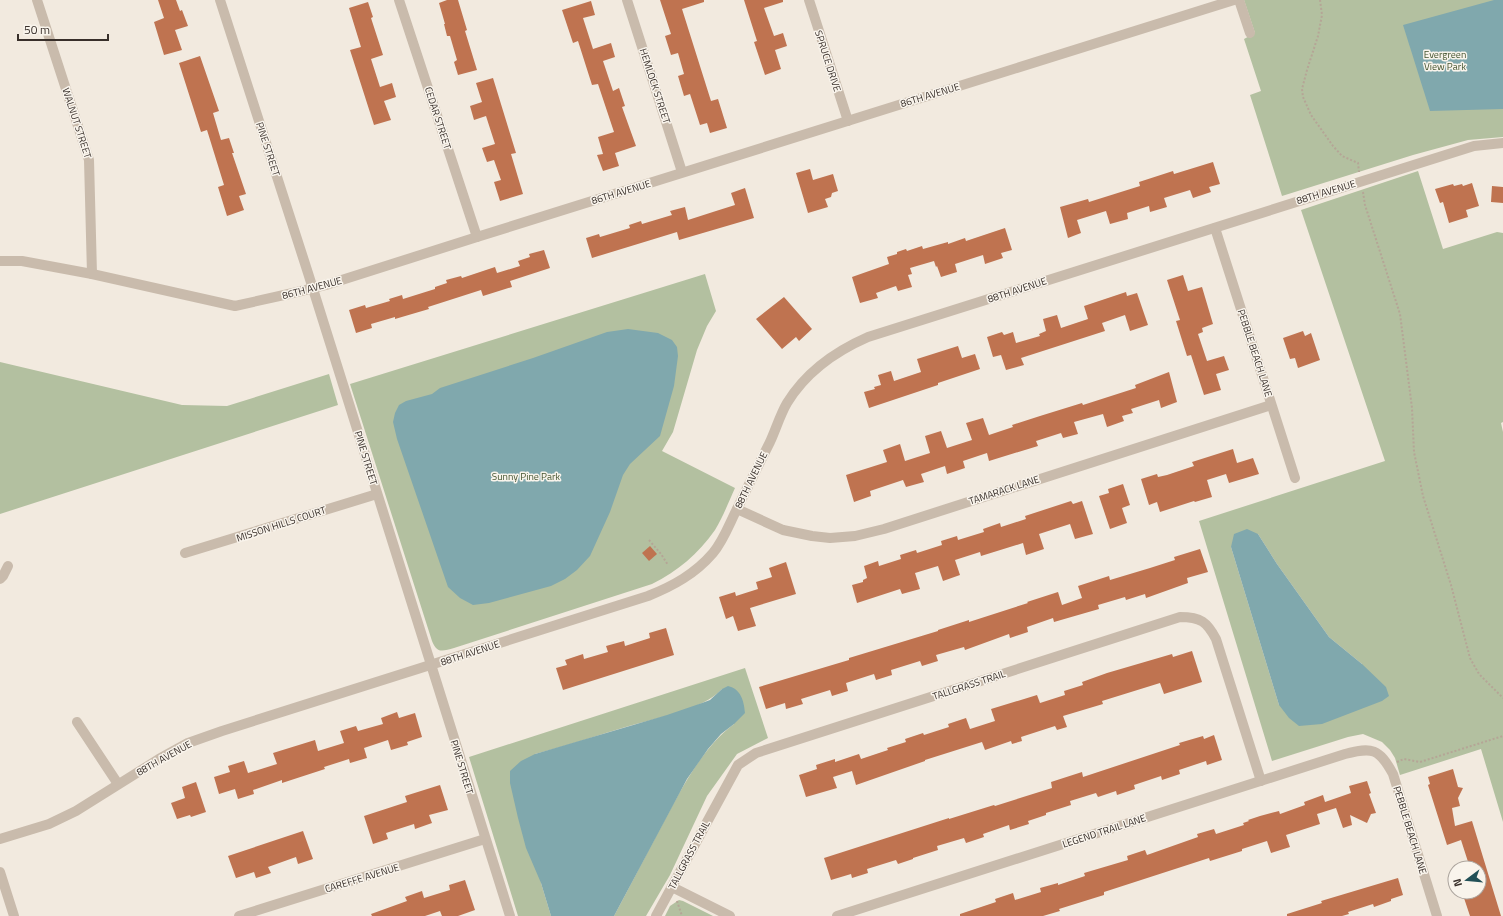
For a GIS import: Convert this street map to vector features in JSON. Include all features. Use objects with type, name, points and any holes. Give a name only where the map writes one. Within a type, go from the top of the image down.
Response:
[{"type":"street","name":"WALNUT STREET","points":[[37,0],[89,160],[92,274]]},
{"type":"street","name":"PINE STREET","points":[[220,0],[313,289],[510,916]]},
{"type":"street","name":"CEDAR STREET","points":[[399,0],[477,237]]},
{"type":"street","name":"HEMLOCK STREET","points":[[627,0],[682,172]]},
{"type":"street","name":"SPRUCE DRIVE","points":[[809,0],[848,121]]},
{"type":"street","name":"86TH AVENUE","points":[[0,261],[22,261],[92,274],[235,306],[313,289],[1234,0]]},
{"type":"street","points":[[1239,0],[1250,33]]},
{"type":"street","name":"88TH AVENUE","points":[[0,839],[49,824],[76,812],[118,784],[188,743],[648,596],[671,587],[695,570],[714,552],[771,440],[787,403],[813,372],[838,352],[852,344],[868,337],[1474,146],[1503,143]]},
{"type":"street","name":"PEBBLE BEACH LANE","points":[[1215,228],[1295,478]]},
{"type":"street","name":"TAMARACK LANE","points":[[737,509],[783,530],[830,538],[855,536],[900,524],[1271,405]]},
{"type":"street","name":"MISSON HILLS COURT","points":[[185,554],[377,494]]},
{"type":"street","points":[[0,579],[8,566]]},
{"type":"street","name":"TALLGRASS TRAIL","points":[[656,916],[738,765],[756,753],[1180,617],[1200,619],[1210,626],[1216,639],[1261,781]]},
{"type":"street","points":[[77,722],[118,784]]},
{"type":"street","name":"LEGEND TRAIL LANE","points":[[837,916],[1357,751],[1365,749],[1372,751]]},
{"type":"street","name":"PEBBLE BEACH LANE","points":[[1372,751],[1379,753],[1393,774],[1437,916]]},
{"type":"street","name":"CAREFFE AVENUE","points":[[240,916],[485,839]]},
{"type":"street","points":[[0,872],[14,916]]},
{"type":"street","points":[[672,887],[730,916]]},
{"type":"path","points":[[1320,0],[1322,16],[1318,36],[1302,89],[1303,98],[1311,115],[1333,146],[1342,156],[1358,164],[1365,205],[1400,314],[1412,408],[1414,452],[1423,496],[1451,585],[1470,658],[1479,674],[1503,698]]},
{"type":"path","points":[[649,540],[668,565]]},
{"type":"path","points":[[1389,766],[1404,759],[1420,762],[1503,736]]},
{"type":"green space","name":"Evergreen View Park","points":[[1244,0],[1503,0],[1503,137],[1468,140],[1413,155],[1282,196],[1250,95],[1261,91],[1244,39],[1255,33]]},
{"type":"green space","points":[[1418,171],[1443,249],[1497,232],[1503,233],[1503,422],[1501,423],[1503,432],[1503,822],[1481,749],[1400,775],[1395,758],[1390,750],[1382,742],[1363,734],[1348,737],[1272,761],[1199,521],[1385,461],[1301,210]],"holes":[[[1258,534],[1277,564],[1329,637],[1362,664],[1279,705],[1231,547]]]},
{"type":"green space","name":"Sunny Pine Park","points":[[705,274],[716,311],[707,326],[697,350],[673,432],[662,451],[735,488],[715,530],[702,547],[679,568],[652,584],[454,648],[444,651],[438,650],[432,641],[350,384]]},
{"type":"green space","points":[[0,362],[182,405],[227,406],[329,374],[338,405],[0,514]]},
{"type":"green space","points":[[745,668],[768,738],[737,754],[707,796],[670,875],[646,916],[614,916],[692,771],[711,746],[734,724],[722,689],[703,703],[691,708],[535,754],[541,883],[551,916],[518,916],[469,757]]},
{"type":"green space","points":[[679,900],[713,916],[665,916],[670,906]]},
{"type":"water","points":[[1494,0],[1503,0],[1503,109],[1430,111],[1403,25]]},
{"type":"water","points":[[628,329],[658,333],[672,340],[677,347],[678,356],[674,386],[660,436],[630,464],[623,475],[610,512],[590,556],[577,570],[565,579],[551,586],[489,603],[473,605],[460,598],[448,587],[397,439],[393,422],[399,405],[406,401],[432,394],[440,388],[607,332]]},
{"type":"water","points":[[1247,529],[1258,534],[1277,564],[1329,637],[1362,664],[1386,687],[1389,696],[1382,701],[1322,724],[1299,726],[1289,718],[1279,705],[1231,547],[1234,534]]},
{"type":"water","points":[[728,686],[736,690],[741,696],[745,713],[721,734],[708,749],[687,779],[614,916],[551,916],[541,883],[526,848],[510,783],[510,771],[521,761],[535,754],[667,715],[702,703],[710,700],[722,689]]},
{"type":"building","points":[[158,0],[176,0],[180,11],[182,10],[188,26],[175,30],[182,50],[164,55],[154,22],[164,18]]},
{"type":"building","points":[[447,0],[458,0],[467,30],[465,31],[477,70],[458,75],[454,62],[457,60],[450,36],[447,36],[439,3]]},
{"type":"building","points":[[660,0],[704,0],[704,2],[682,9],[711,101],[718,99],[727,128],[710,133],[707,123],[700,125],[690,94],[684,96],[678,76],[684,74],[678,53],[671,55],[665,36],[671,34]]},
{"type":"building","points":[[744,0],[783,0],[783,2],[764,8],[774,36],[783,33],[787,46],[775,50],[781,69],[765,75],[754,42],[757,41]]},
{"type":"building","points":[[591,1],[595,15],[583,18],[593,49],[611,43],[615,57],[603,61],[613,91],[619,88],[625,106],[622,107],[636,146],[615,153],[619,166],[603,171],[597,155],[603,154],[598,137],[614,132],[598,84],[592,85],[578,41],[573,43],[562,10]]},
{"type":"building","points":[[368,2],[373,17],[371,18],[383,55],[371,59],[380,87],[392,83],[396,97],[384,101],[391,120],[374,125],[350,50],[361,47],[349,8]]},
{"type":"building","points":[[200,56],[219,111],[213,113],[221,140],[229,138],[234,153],[232,153],[246,194],[239,196],[244,210],[227,216],[218,187],[224,185],[207,130],[201,132],[179,63]]},
{"type":"building","points":[[493,78],[516,153],[511,154],[523,194],[500,201],[494,182],[501,180],[494,160],[487,162],[482,148],[495,144],[486,116],[474,120],[470,106],[482,102],[476,83]]},
{"type":"building","points":[[1213,162],[1220,184],[1209,187],[1211,192],[1193,198],[1190,190],[1164,198],[1167,207],[1150,212],[1149,206],[1127,213],[1128,219],[1110,224],[1106,211],[1077,220],[1081,233],[1068,238],[1060,207],[1088,199],[1089,202],[1140,186],[1139,182],[1173,171],[1174,174]]},
{"type":"building","points":[[810,169],[813,180],[833,174],[838,191],[832,193],[831,197],[825,199],[828,207],[808,213],[796,173]]},
{"type":"building","points":[[1472,183],[1479,206],[1466,210],[1468,217],[1449,223],[1443,202],[1440,203],[1435,189],[1453,184],[1454,186],[1462,184],[1463,186]]},
{"type":"building","points":[[1492,186],[1503,187],[1503,203],[1491,202]]},
{"type":"building","points":[[745,188],[754,218],[679,240],[677,232],[592,258],[586,238],[599,234],[600,237],[630,228],[629,225],[641,221],[642,224],[672,215],[670,211],[685,207],[688,220],[735,205],[731,193]]},
{"type":"building","points":[[1005,228],[1012,250],[1001,253],[1003,258],[985,264],[983,255],[955,264],[957,272],[941,277],[934,261],[910,268],[912,274],[908,275],[912,287],[898,291],[896,286],[876,293],[878,298],[860,303],[852,277],[889,264],[887,257],[906,249],[907,251],[922,246],[923,249],[948,242],[948,244],[965,238],[966,241]]},
{"type":"building","points":[[544,250],[550,268],[510,281],[512,287],[483,296],[481,290],[428,307],[429,309],[371,324],[372,328],[356,333],[349,310],[365,305],[366,308],[390,301],[389,299],[402,295],[403,299],[435,289],[435,287],[447,283],[446,280],[461,276],[462,278],[495,267],[497,273],[520,266],[518,261],[530,257],[529,254]]},
{"type":"building","points":[[1183,275],[1188,291],[1202,287],[1213,324],[1202,328],[1203,332],[1198,334],[1207,361],[1224,356],[1229,370],[1216,374],[1221,390],[1204,395],[1191,355],[1187,356],[1176,321],[1180,320],[1167,280]]},
{"type":"building","points":[[1126,292],[1127,296],[1137,293],[1148,325],[1130,331],[1125,315],[1102,323],[1105,331],[1021,358],[1024,365],[1006,370],[1001,355],[993,357],[987,337],[1002,332],[1004,335],[1013,332],[1016,343],[1040,336],[1039,334],[1046,331],[1043,319],[1057,315],[1061,328],[1088,319],[1084,306]]},
{"type":"building","points":[[784,297],[812,329],[799,341],[796,337],[782,349],[756,319]]},
{"type":"building","points":[[1303,331],[1305,336],[1311,333],[1320,360],[1298,368],[1295,358],[1290,359],[1283,338]]},
{"type":"building","points":[[958,346],[962,358],[975,354],[980,369],[869,408],[864,392],[875,389],[874,387],[881,385],[878,375],[891,371],[894,381],[921,372],[917,359]]},
{"type":"building","points":[[1169,372],[1177,402],[1161,408],[1159,400],[1131,409],[1133,413],[1122,416],[1124,421],[1107,427],[1103,414],[1074,422],[1078,434],[1063,438],[1061,433],[1036,441],[1038,446],[989,461],[987,453],[963,461],[965,468],[947,474],[945,466],[921,474],[924,482],[906,487],[903,480],[870,491],[871,496],[854,502],[846,475],[887,462],[883,450],[900,444],[905,461],[930,453],[925,436],[941,431],[947,448],[972,440],[966,423],[983,418],[989,435],[1013,427],[1012,425],[1040,416],[1082,403],[1083,405],[1136,388],[1135,385]]},
{"type":"building","points":[[1233,449],[1237,463],[1253,458],[1259,474],[1229,483],[1226,474],[1207,480],[1212,497],[1160,512],[1157,502],[1149,505],[1141,479],[1157,474],[1158,477],[1167,475],[1194,466],[1192,462]]},
{"type":"building","points":[[1123,484],[1130,505],[1122,508],[1127,523],[1110,529],[1099,496],[1109,493],[1108,489]]},
{"type":"building","points":[[1071,501],[1073,504],[1082,501],[1093,534],[1075,539],[1070,524],[1039,534],[1044,549],[1026,555],[1023,543],[981,556],[980,552],[955,560],[960,575],[943,581],[938,566],[915,573],[920,589],[902,594],[900,589],[857,603],[852,585],[863,582],[863,580],[867,578],[864,566],[878,561],[879,566],[901,559],[900,555],[916,550],[917,553],[942,545],[941,541],[957,536],[958,540],[984,532],[983,529],[1000,523],[1001,527],[1026,519],[1025,516]]},
{"type":"building","points":[[650,546],[657,554],[649,561],[642,553]]},
{"type":"building","points":[[1200,549],[1208,572],[1187,578],[1188,583],[1146,598],[1145,594],[1126,600],[1125,597],[1098,605],[1099,609],[1054,622],[1053,618],[1027,627],[1028,632],[1010,638],[1009,634],[965,650],[964,647],[936,655],[938,661],[922,666],[920,661],[891,670],[892,675],[876,680],[874,674],[846,683],[848,691],[832,696],[830,690],[801,699],[803,704],[786,709],[785,703],[766,709],[759,687],[849,660],[849,658],[969,620],[969,622],[1058,592],[1062,605],[1082,598],[1078,586],[1109,576],[1110,580],[1150,568],[1175,560],[1174,557]]},
{"type":"building","points":[[786,562],[796,594],[750,608],[756,626],[738,631],[733,616],[726,619],[719,597],[735,592],[736,596],[758,589],[756,582],[772,577],[769,568]]},
{"type":"building","points":[[666,628],[674,655],[563,690],[556,668],[567,665],[565,660],[583,654],[584,659],[608,652],[606,646],[624,641],[625,646],[650,638],[649,633]]},
{"type":"building","points":[[1192,651],[1202,682],[1164,694],[1160,683],[1102,701],[1103,704],[1063,716],[1067,727],[1057,730],[1055,726],[1021,737],[1022,741],[1012,744],[1011,741],[985,750],[982,742],[925,760],[856,785],[852,771],[833,777],[837,788],[806,797],[799,775],[817,769],[816,765],[835,759],[835,762],[859,754],[861,759],[906,742],[905,739],[949,727],[948,724],[966,718],[970,729],[995,721],[991,709],[1037,695],[1040,703],[1065,695],[1064,691],[1083,685],[1082,682],[1107,673],[1172,654],[1173,657]]},
{"type":"building","points":[[397,712],[399,718],[415,713],[422,737],[407,742],[408,745],[391,750],[388,740],[364,748],[367,758],[350,763],[349,759],[324,767],[325,769],[282,783],[282,780],[253,790],[254,794],[238,799],[235,789],[219,794],[214,777],[230,772],[228,766],[244,761],[248,773],[277,764],[273,753],[315,740],[318,751],[344,743],[340,731],[356,726],[358,731],[383,724],[381,718]]},
{"type":"building","points":[[1214,735],[1222,760],[1207,765],[1206,761],[1179,770],[1180,774],[1162,780],[1161,776],[1134,785],[1135,789],[1117,795],[1116,791],[1098,797],[1096,793],[1070,801],[1071,805],[1046,813],[1046,815],[1028,821],[1029,824],[1010,830],[1009,825],[983,834],[984,837],[966,843],[964,838],[937,846],[938,850],[898,864],[896,860],[867,869],[868,873],[852,878],[851,874],[831,880],[824,858],[949,818],[994,805],[995,806],[1052,788],[1051,782],[1082,772],[1083,777],[1180,745],[1179,743],[1203,736],[1204,739]]},
{"type":"building","points":[[1453,769],[1458,787],[1463,788],[1458,798],[1460,806],[1452,808],[1455,826],[1472,821],[1484,860],[1467,860],[1461,840],[1447,845],[1428,785],[1430,784],[1428,777]]},
{"type":"building","points":[[1367,781],[1371,793],[1369,794],[1376,813],[1371,814],[1367,823],[1350,815],[1352,825],[1343,828],[1336,808],[1317,814],[1320,824],[1286,835],[1290,847],[1271,853],[1267,841],[1242,849],[1242,851],[1210,861],[1209,858],[1104,892],[1104,895],[1059,909],[1060,911],[1043,916],[960,916],[960,914],[996,902],[995,899],[1013,893],[1015,900],[1041,892],[1040,888],[1058,883],[1058,885],[1085,876],[1084,873],[1128,860],[1127,856],[1145,850],[1147,855],[1198,837],[1197,834],[1214,829],[1216,834],[1244,825],[1243,823],[1249,821],[1248,820],[1260,816],[1279,811],[1280,814],[1305,805],[1304,802],[1323,795],[1325,802],[1351,793],[1349,786]]},
{"type":"building","points":[[196,782],[206,812],[191,817],[190,815],[177,819],[171,803],[185,798],[182,787]]},
{"type":"building","points":[[440,785],[448,810],[429,815],[432,823],[415,829],[414,824],[386,833],[388,839],[373,844],[364,816],[407,802],[405,796]]},
{"type":"building","points":[[303,831],[313,859],[298,864],[296,857],[268,867],[271,873],[256,878],[254,872],[236,878],[228,856]]},
{"type":"building","points":[[1487,870],[1501,916],[1470,916],[1465,900],[1487,900]]},
{"type":"building","points":[[1398,878],[1403,895],[1374,907],[1373,904],[1348,912],[1349,914],[1342,916],[1287,916],[1287,914],[1322,903],[1321,901]]},
{"type":"building","points":[[465,880],[475,910],[458,916],[442,916],[440,911],[425,916],[372,916],[371,914],[407,901],[405,897],[422,891],[424,898],[450,890],[449,885]]}]
